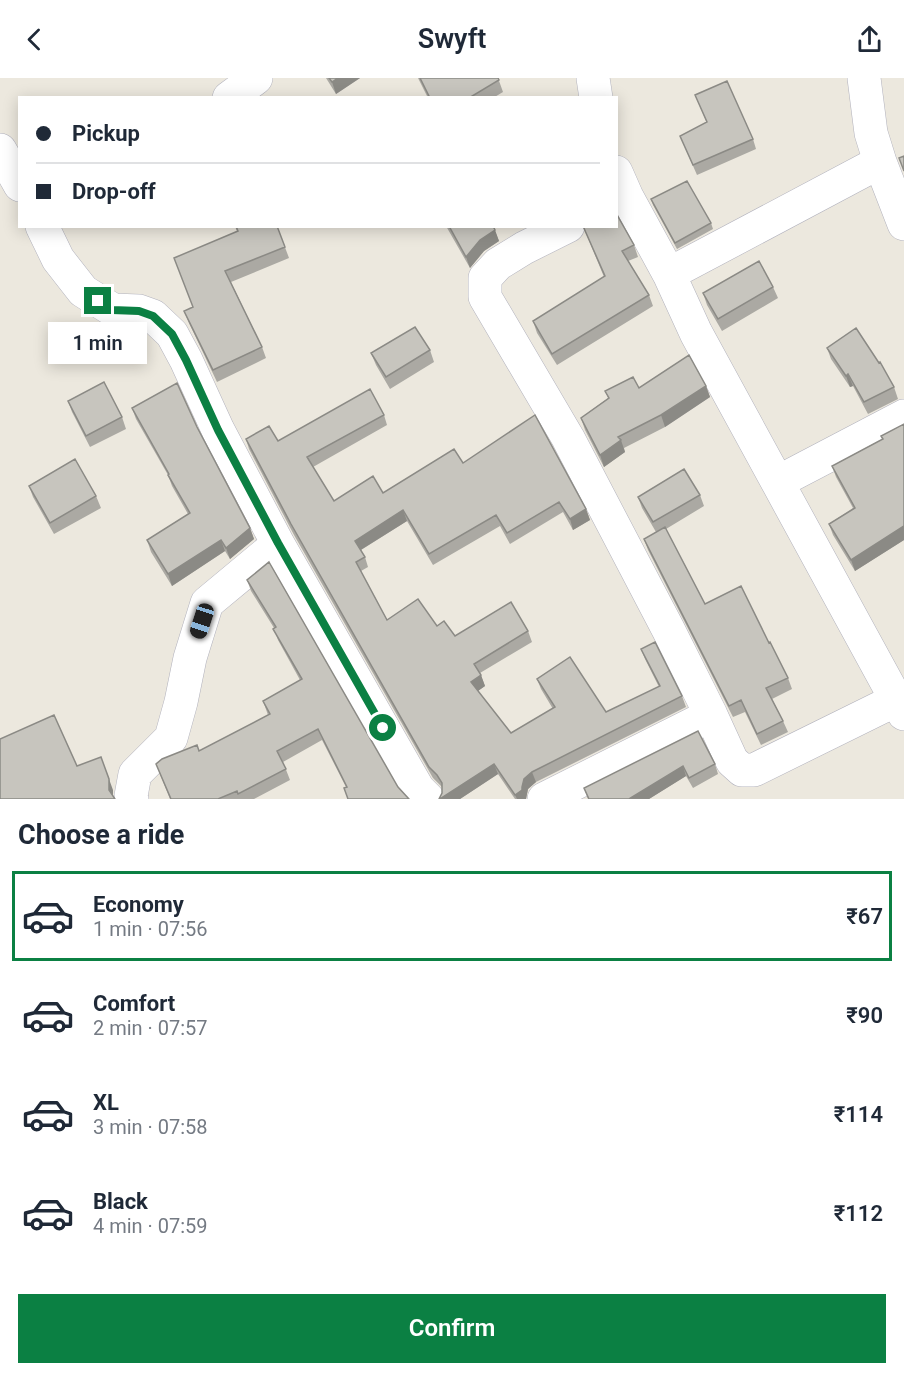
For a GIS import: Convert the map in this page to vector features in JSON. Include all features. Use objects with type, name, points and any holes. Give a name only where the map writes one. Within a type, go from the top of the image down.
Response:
[{"type":"street","points":[[231,96],[256,78]]},
{"type":"street","points":[[593,78],[596,96]]},
{"type":"street","points":[[864,78],[871,133],[904,224]]},
{"type":"street","points":[[0,150],[18,182]]},
{"type":"street","points":[[669,274],[880,162]]},
{"type":"street","points":[[564,228],[498,264],[485,278],[485,297],[568,438],[668,629],[732,760],[742,770],[754,770],[900,707],[696,333],[669,274],[620,191]]},
{"type":"street","points":[[43,228],[58,259],[83,291],[112,310],[139,311],[153,316],[172,334],[218,430],[278,543],[418,789],[428,799]]},
{"type":"street","points":[[778,482],[904,416]]},
{"type":"street","points":[[132,799],[135,774],[171,738],[190,658],[207,603],[278,543]]},
{"type":"street","points":[[544,799],[711,715]]},
{"type":"building","points":[[420,78],[498,78],[499,80],[472,96],[429,96]]},
{"type":"building","points":[[727,81],[753,139],[693,165],[680,136],[707,122],[695,95]]},
{"type":"building","points":[[904,156],[904,171],[899,158]]},
{"type":"building","points":[[687,181],[711,223],[675,243],[651,199]]},
{"type":"building","points":[[618,217],[634,245],[622,251],[649,295],[552,354],[533,321],[605,276],[584,228],[618,228]]},
{"type":"building","points":[[237,228],[278,228],[285,247],[225,271],[262,347],[213,370],[184,311],[193,307],[174,258],[238,231]]},
{"type":"building","points":[[450,228],[494,228],[495,230],[480,240],[466,257]]},
{"type":"building","points":[[759,261],[773,287],[718,319],[703,293]]},
{"type":"building","points":[[415,327],[430,350],[386,377],[371,353]]},
{"type":"building","points":[[856,328],[894,387],[864,402],[848,374],[846,376],[827,348]]},
{"type":"building","points":[[689,355],[706,386],[661,415],[618,437],[621,440],[600,455],[581,418],[609,398],[605,391],[633,377],[639,388]]},
{"type":"building","points":[[104,382],[122,417],[86,436],[68,401]]},
{"type":"building","points":[[177,383],[197,427],[250,528],[226,548],[221,540],[168,574],[147,540],[190,513],[132,408]]},
{"type":"building","points":[[370,389],[384,415],[307,457],[334,501],[373,476],[383,493],[454,449],[463,463],[535,415],[586,509],[570,519],[559,502],[507,533],[496,515],[429,554],[403,510],[355,541],[365,557],[356,562],[387,620],[418,599],[437,626],[444,621],[455,636],[511,602],[528,631],[474,664],[481,675],[471,682],[511,733],[555,707],[537,679],[570,657],[606,712],[660,686],[641,649],[655,642],[682,696],[532,772],[524,779],[522,790],[515,795],[494,764],[439,799],[442,793],[442,783],[429,767],[291,524],[246,439],[269,426],[278,441]]},
{"type":"building","points":[[904,424],[904,526],[851,560],[829,524],[855,508],[832,466],[883,439],[881,436]]},
{"type":"building","points":[[75,459],[96,496],[50,523],[29,486]]},
{"type":"building","points":[[684,469],[700,495],[653,522],[638,497]]},
{"type":"building","points":[[665,527],[705,604],[741,586],[788,678],[766,688],[783,721],[757,734],[741,700],[729,706],[644,539]]},
{"type":"building","points":[[269,562],[398,787],[409,799],[348,799],[344,788],[347,787],[318,729],[277,751],[286,769],[238,794],[237,791],[218,799],[171,799],[156,764],[162,759],[197,745],[199,751],[270,714],[263,701],[302,679],[273,629],[276,627],[247,580]]},
{"type":"building","points":[[54,715],[77,766],[101,757],[109,779],[109,790],[115,799],[0,799],[0,739]]},
{"type":"building","points":[[698,731],[715,764],[689,778],[683,766],[629,799],[589,799],[584,788]]},
{"type":"route","points":[[98,301],[112,310],[139,311],[153,316],[172,334],[218,430],[278,543],[383,728]]}]
